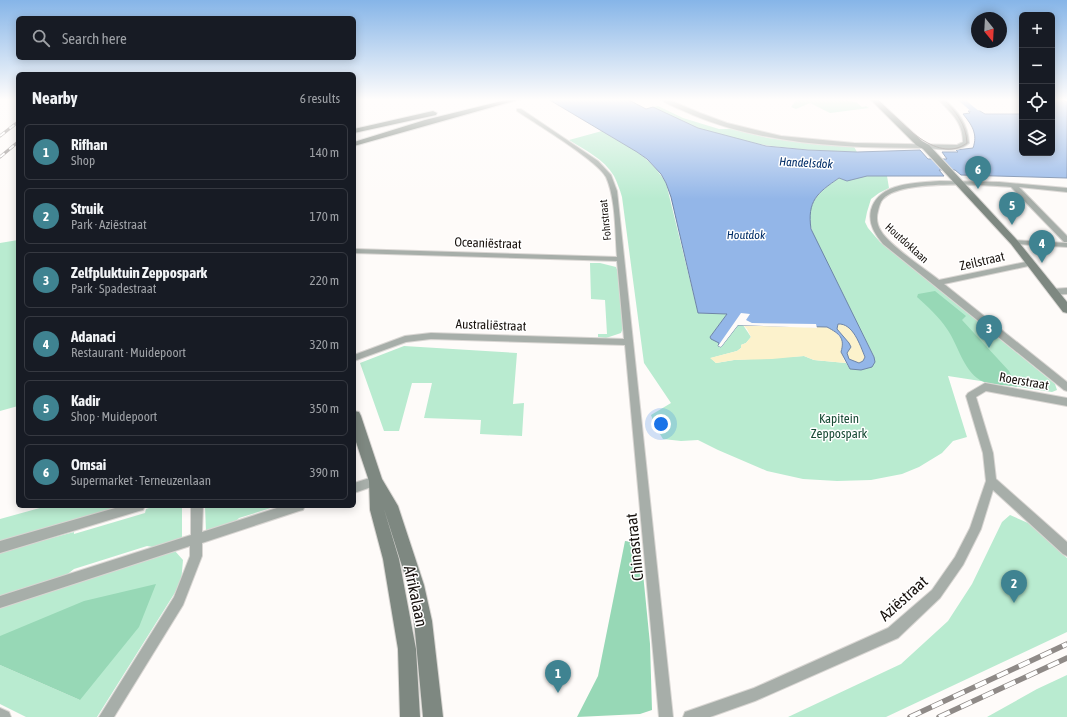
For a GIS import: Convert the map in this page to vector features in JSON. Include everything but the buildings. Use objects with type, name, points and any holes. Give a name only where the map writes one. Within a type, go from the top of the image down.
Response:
[{"type":"main road","points":[[356,143],[390,132]]},
{"type":"street","name":"Fohrstraat","points":[[553,132],[596,162],[608,175],[614,191],[633,374]]},
{"type":"street","points":[[754,132],[812,142],[925,147],[961,146],[966,143],[964,132]]},
{"type":"street","points":[[908,132],[925,147]]},
{"type":"street","points":[[911,132],[951,173],[1014,242],[1052,292],[1067,309]]},
{"type":"street","name":"Houtdoklaan","points":[[1067,190],[1013,184],[922,184],[897,189],[887,193],[880,198],[874,213],[874,224],[881,236],[921,271],[939,283],[1067,387]]},
{"type":"street","points":[[1013,184],[1067,240]]},
{"type":"street","points":[[1014,242],[1067,244]]},
{"type":"street","name":"Oceaniëstraat","points":[[356,252],[621,259]]},
{"type":"street","name":"Zeilstraat","points":[[939,283],[1030,263]]},
{"type":"street","points":[[1052,292],[1067,291]]},
{"type":"street","name":"Australiëstraat","points":[[356,357],[405,339],[431,336],[630,342]]},
{"type":"street","name":"Chinastraat","points":[[633,374],[666,717]]},
{"type":"street","name":"Roerstraat","points":[[976,410],[971,396],[985,388],[1067,402]]},
{"type":"street","name":"Aziëstraat","points":[[690,717],[754,694],[892,633],[936,594],[959,561],[975,529],[991,480],[988,453],[976,410]]},
{"type":"street","name":"Afrikalaan","points":[[356,428],[358,440],[376,481],[391,506],[416,585],[424,621],[433,717]]},
{"type":"street","points":[[991,480],[1067,550]]},
{"type":"street","points":[[356,487],[376,481]]},
{"type":"street","name":"Afrikalaan","points":[[376,481],[377,510],[391,560],[407,649],[410,717]]},
{"type":"street","points":[[0,547],[132,508]]},
{"type":"street","points":[[106,717],[179,600],[196,556],[198,539],[197,508]]},
{"type":"street","points":[[0,602],[293,508]]},
{"type":"street","points":[[0,715],[4,717]]},
{"type":"green space","name":"Kapitein Zeppospark","points":[[597,132],[604,132],[638,152],[653,166],[666,183],[698,313],[727,314],[710,337],[720,343],[721,347],[737,325],[743,325],[751,337],[746,343],[741,345],[741,348],[737,351],[711,358],[716,363],[734,360],[804,356],[814,360],[846,363],[850,369],[874,357],[815,240],[810,219],[810,211],[817,197],[839,178],[847,181],[861,176],[887,176],[889,188],[871,199],[865,222],[868,228],[880,242],[1055,384],[1057,390],[1052,392],[948,376],[967,437],[953,441],[942,453],[919,467],[902,474],[871,480],[837,481],[803,479],[767,471],[698,440],[681,441],[663,439],[655,426],[651,415],[671,403],[644,363],[622,197],[614,176],[610,170],[594,155],[569,140]]},
{"type":"green space","points":[[711,132],[746,132],[768,138],[805,143],[853,145],[857,152],[796,149],[756,143]]},
{"type":"green space","points":[[16,240],[16,407],[0,411],[0,243]]},
{"type":"green space","points":[[590,263],[600,263],[616,267],[618,272],[623,328],[621,333],[606,338],[598,337],[598,334],[607,334],[605,300],[591,299]]},
{"type":"green space","points":[[935,291],[966,316],[962,320],[1009,371],[1017,387],[984,382],[971,372],[966,366],[951,335],[944,325],[917,297],[918,294]]},
{"type":"green space","points":[[404,346],[517,353],[513,404],[524,403],[522,436],[480,434],[481,420],[424,418],[432,383],[412,383],[399,431],[384,431],[360,363]]},
{"type":"green space","points":[[40,508],[114,508],[0,543],[0,519]]},
{"type":"green space","points":[[182,508],[182,539],[153,547],[147,546],[74,569],[65,576],[0,596],[0,552],[74,532],[74,534],[145,513],[146,509]]},
{"type":"green space","points":[[205,508],[271,508],[239,518],[235,522],[206,531]]},
{"type":"green space","points":[[1010,515],[1028,523],[1067,558],[1067,632],[886,717],[788,717],[901,664],[948,621],[972,584],[1002,522]]},
{"type":"green space","points":[[625,541],[640,543],[650,644],[652,710],[640,714],[577,717],[598,676]]},
{"type":"green space","points":[[175,551],[183,560],[181,583],[97,717],[26,717],[0,704],[0,665],[80,700],[0,636],[0,607]]},
{"type":"green space","points":[[156,584],[139,627],[80,700],[0,665],[0,636],[84,601]]},
{"type":"green space","points":[[1067,675],[1067,717],[987,717],[1037,689]]},
{"type":"sand","points":[[838,324],[848,327],[852,331],[865,357],[863,361],[859,363],[849,359],[847,353],[849,343],[837,329]]},
{"type":"sand","points":[[743,325],[827,327],[834,331],[843,340],[843,358],[846,363],[814,360],[804,356],[734,360],[716,363],[710,358],[737,351],[741,348],[741,345],[746,343],[751,337]]},
{"type":"water","name":"Houtdok","points":[[604,132],[715,132],[766,146],[808,150],[857,152],[920,150],[928,159],[947,159],[942,152],[958,152],[956,150],[973,148],[975,138],[974,132],[1019,132],[1019,156],[1055,156],[1055,132],[1067,132],[1067,178],[961,175],[955,170],[939,170],[944,176],[867,176],[847,181],[839,178],[819,193],[812,205],[810,219],[811,229],[874,357],[875,362],[872,367],[861,370],[850,369],[841,352],[842,340],[838,334],[827,327],[738,325],[721,347],[718,346],[719,343],[710,337],[727,314],[698,313],[671,197],[661,174],[647,159]],"holes":[[[838,324],[848,327],[852,331],[865,357],[863,361],[859,363],[849,359],[847,353],[851,347],[837,329]]]},
{"type":"pier","points":[[741,313],[750,314],[746,320],[752,323],[816,324],[817,328],[738,325],[721,347],[718,346]]},
{"type":"tram line","points":[[913,132],[930,144],[943,148],[955,148],[967,143],[965,132]]},
{"type":"railway","points":[[0,136],[5,132]]},
{"type":"railway","points":[[0,157],[16,144]]},
{"type":"railway","points":[[910,717],[1067,644]]},
{"type":"railway","points":[[939,717],[1067,658]]},
{"type":"place","name":"Omsai","points":[[978,189]]},
{"type":"place","name":"Kadir","points":[[1012,225]]},
{"type":"place","name":"Adanaci","points":[[1042,263]]},
{"type":"place","name":"Zelfpluktuin Zeppospark","points":[[989,348]]},
{"type":"place","name":"Struik","points":[[1014,603]]},
{"type":"place","name":"Rifhan","points":[[558,693]]},
{"type":"water label","name":"Handelsdok","points":[[806,163]]}]
